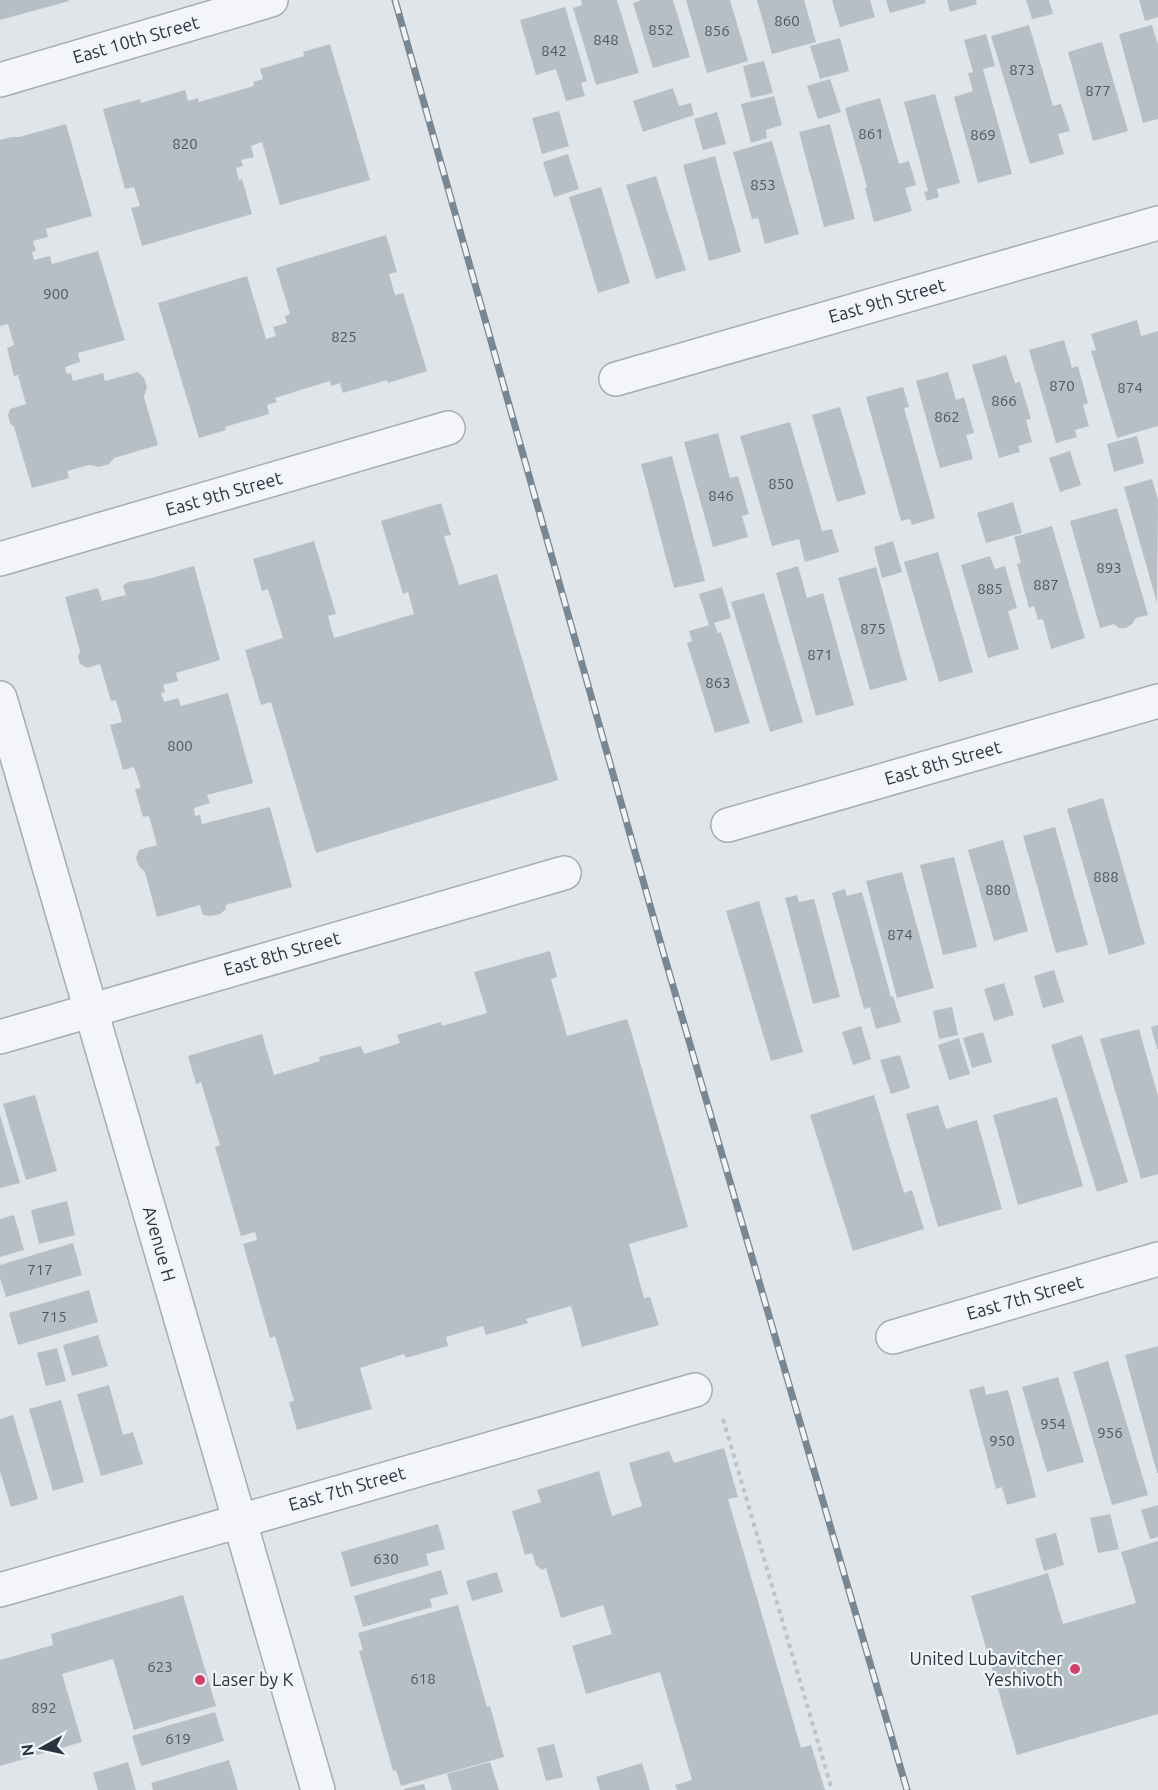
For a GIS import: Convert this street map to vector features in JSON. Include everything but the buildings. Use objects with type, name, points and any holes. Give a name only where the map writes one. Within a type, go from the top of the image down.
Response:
[{"type":"street","name":"East 10th Street","points":[[0,80],[271,0]]},
{"type":"street","name":"East 9th Street","points":[[616,379],[1158,223]]},
{"type":"street","name":"East 9th Street","points":[[0,559],[447,428]]},
{"type":"street","name":"Avenue H","points":[[0,698],[318,1790]]},
{"type":"street","name":"East 8th Street","points":[[728,825],[1158,701]]},
{"type":"street","name":"East 8th Street","points":[[0,1036],[564,873]]},
{"type":"street","name":"East 7th Street","points":[[893,1337],[1158,1259]]},
{"type":"street","name":"East 7th Street","points":[[0,1590],[694,1389]]},
{"type":"path","points":[[723,1419],[831,1790]]},
{"type":"railway","points":[[395,0],[664,955],[907,1790]]},
{"type":"place","name":"United Lubavitcher Yeshivoth","points":[[1075,1669]]},
{"type":"place","name":"Laser by K","points":[[200,1680]]}]
